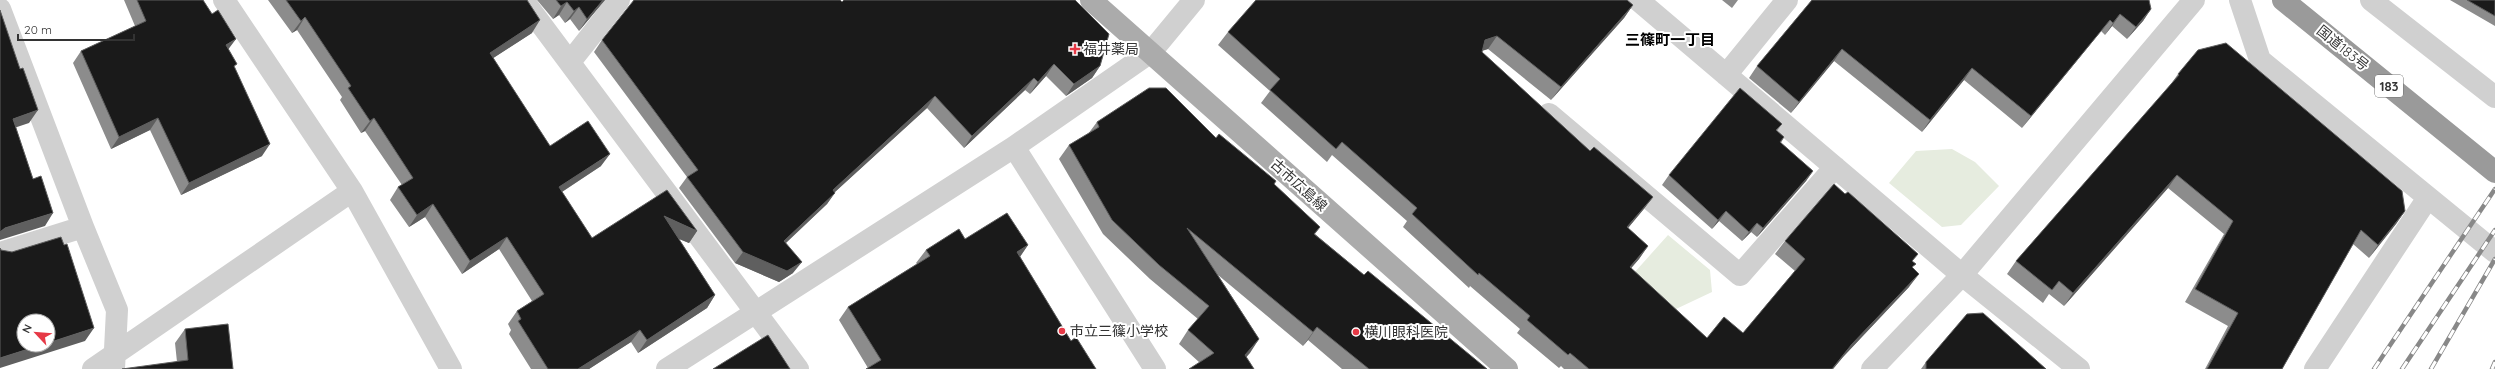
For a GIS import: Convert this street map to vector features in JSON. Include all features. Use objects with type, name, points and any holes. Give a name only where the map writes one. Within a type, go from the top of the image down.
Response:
[{"type":"highway","name":"国道183号","points":[[2283,0],[2495,172]]},
{"type":"main road","name":"古市広島線","points":[[1091,0],[1507,369]]},
{"type":"street","points":[[224,0],[352,191],[451,369]]},
{"type":"street","points":[[523,0],[798,369]]},
{"type":"street","points":[[570,62],[619,0]]},
{"type":"street","points":[[667,369],[1014,147],[1151,52],[1194,0]]},
{"type":"street","points":[[1638,0],[1962,275],[2079,369]]},
{"type":"street","points":[[1726,74],[1787,0]]},
{"type":"street","points":[[1872,369],[1962,275],[2194,0]]},
{"type":"street","points":[[2240,0],[2260,60],[2427,199],[2495,252]]},
{"type":"street","points":[[2372,0],[2495,97]]},
{"type":"street","points":[[0,9],[83,227],[118,310],[115,361]]},
{"type":"street","points":[[1534,102],[1740,275],[1835,167]]},
{"type":"street","points":[[1014,147],[1154,369]]},
{"type":"street","points":[[92,369],[115,361],[352,191]]},
{"type":"street","points":[[2315,369],[2427,199]]},
{"type":"street","points":[[0,253],[83,227]]},
{"type":"shaded area","points":[[1952,149],[1975,162],[1999,186],[1961,225],[1942,227],[1889,183],[1916,151]]},
{"type":"shaded area","points":[[1668,235],[1710,270],[1712,292],[1676,309],[1634,273]]},
{"type":"building","points":[[137,0],[203,0],[212,14],[218,10],[236,39],[226,45],[237,64],[234,66],[270,144],[189,183],[158,118],[119,137],[81,51],[146,21]]},
{"type":"building","points":[[286,0],[527,0],[540,20],[490,53],[550,146],[588,121],[610,154],[559,187],[592,238],[667,190],[697,231],[664,216],[715,295],[647,340],[640,330],[578,369],[548,369],[518,321],[521,319],[517,311],[544,294],[507,237],[470,261],[433,204],[417,215],[398,187],[413,178],[374,118],[370,121],[348,88],[351,86],[305,17],[301,21]]},
{"type":"building","points":[[556,0],[603,0],[587,19],[579,7],[574,11],[567,2],[561,6]]},
{"type":"building","points":[[634,0],[840,0],[842,2],[844,0],[1075,0],[1109,34],[1100,66],[1074,84],[1054,64],[1038,82],[1034,78],[972,136],[935,96],[833,190],[835,193],[784,241],[802,262],[787,271],[743,252],[687,177],[698,170],[602,40]]},
{"type":"building","points":[[1256,0],[1627,0],[1633,5],[1561,87],[1497,36],[1485,40],[1482,52],[1590,151],[1594,147],[1653,197],[1627,227],[1648,246],[1630,267],[1707,338],[1724,317],[1743,333],[1805,259],[1785,241],[1834,184],[1845,194],[1848,192],[1918,254],[1912,261],[1916,264],[1912,267],[1919,274],[1852,344],[1832,369],[1589,369],[1570,353],[1568,355],[1527,320],[1530,316],[1479,273],[1478,275],[1412,214],[1417,208],[1342,142],[1336,149],[1270,90],[1280,79],[1228,32]]},
{"type":"building","points":[[1812,0],[2149,0],[2151,9],[2136,27],[2120,14],[2113,23],[2110,20],[2031,116],[1972,68],[1930,120],[1842,49],[1799,102],[1757,66]]},
{"type":"building","points":[[2467,0],[2495,0],[2495,16]]},
{"type":"building","points":[[0,10],[20,69],[23,68],[38,110],[13,119],[33,179],[41,176],[53,213],[5,228],[0,232]]},
{"type":"building","points":[[2226,43],[2402,191],[2405,211],[2378,245],[2361,230],[2282,369],[2207,369],[2238,313],[2195,289],[2233,221],[2177,175],[2073,293],[2059,281],[2052,290],[2016,261],[2179,75],[2178,74],[2198,50]]},
{"type":"building","points":[[1149,88],[1166,88],[1216,138],[1219,134],[1276,181],[1274,184],[1320,227],[1314,234],[1364,275],[1368,271],[1487,369],[1369,369],[1317,327],[1313,332],[1187,228],[1259,339],[1245,355],[1254,369],[1189,369],[1214,353],[1188,330],[1209,306],[1159,265],[1112,220],[1069,145],[1099,127],[1097,122]]},
{"type":"building","points":[[1740,88],[1782,124],[1776,130],[1784,137],[1780,142],[1813,171],[1763,228],[1757,223],[1749,232],[1726,211],[1718,220],[1669,175]]},
{"type":"building","points":[[1007,213],[1028,245],[1017,252],[1071,341],[1076,337],[1096,369],[866,369],[881,360],[848,307],[930,256],[926,250],[959,229],[965,239]]},
{"type":"building","points":[[61,237],[64,245],[67,244],[94,328],[56,340],[56,313],[16,313],[16,353],[0,358],[0,248],[1,250],[12,252]]},
{"type":"building","points":[[1983,313],[2046,369],[1926,369],[1926,362],[1967,314]]},
{"type":"building","points":[[228,324],[233,369],[122,369],[188,360],[185,329]]},
{"type":"building","points":[[768,335],[790,369],[713,369]]},
{"type":"railway","points":[[2374,369],[2495,189]]},
{"type":"railway","points":[[2402,369],[2495,230]]},
{"type":"railway","points":[[2431,369],[2495,259]]},
{"type":"railway","points":[[2492,369],[2495,362]]},
{"type":"place","name":"福井薬局","points":[[1075,49]]},
{"type":"place","name":"市立三篠小学校","points":[[1062,331]]},
{"type":"place","name":"横川眼科医院","points":[[1356,332]]},
{"type":"district","name":"三篠町一丁目","points":[[1670,40]]}]
